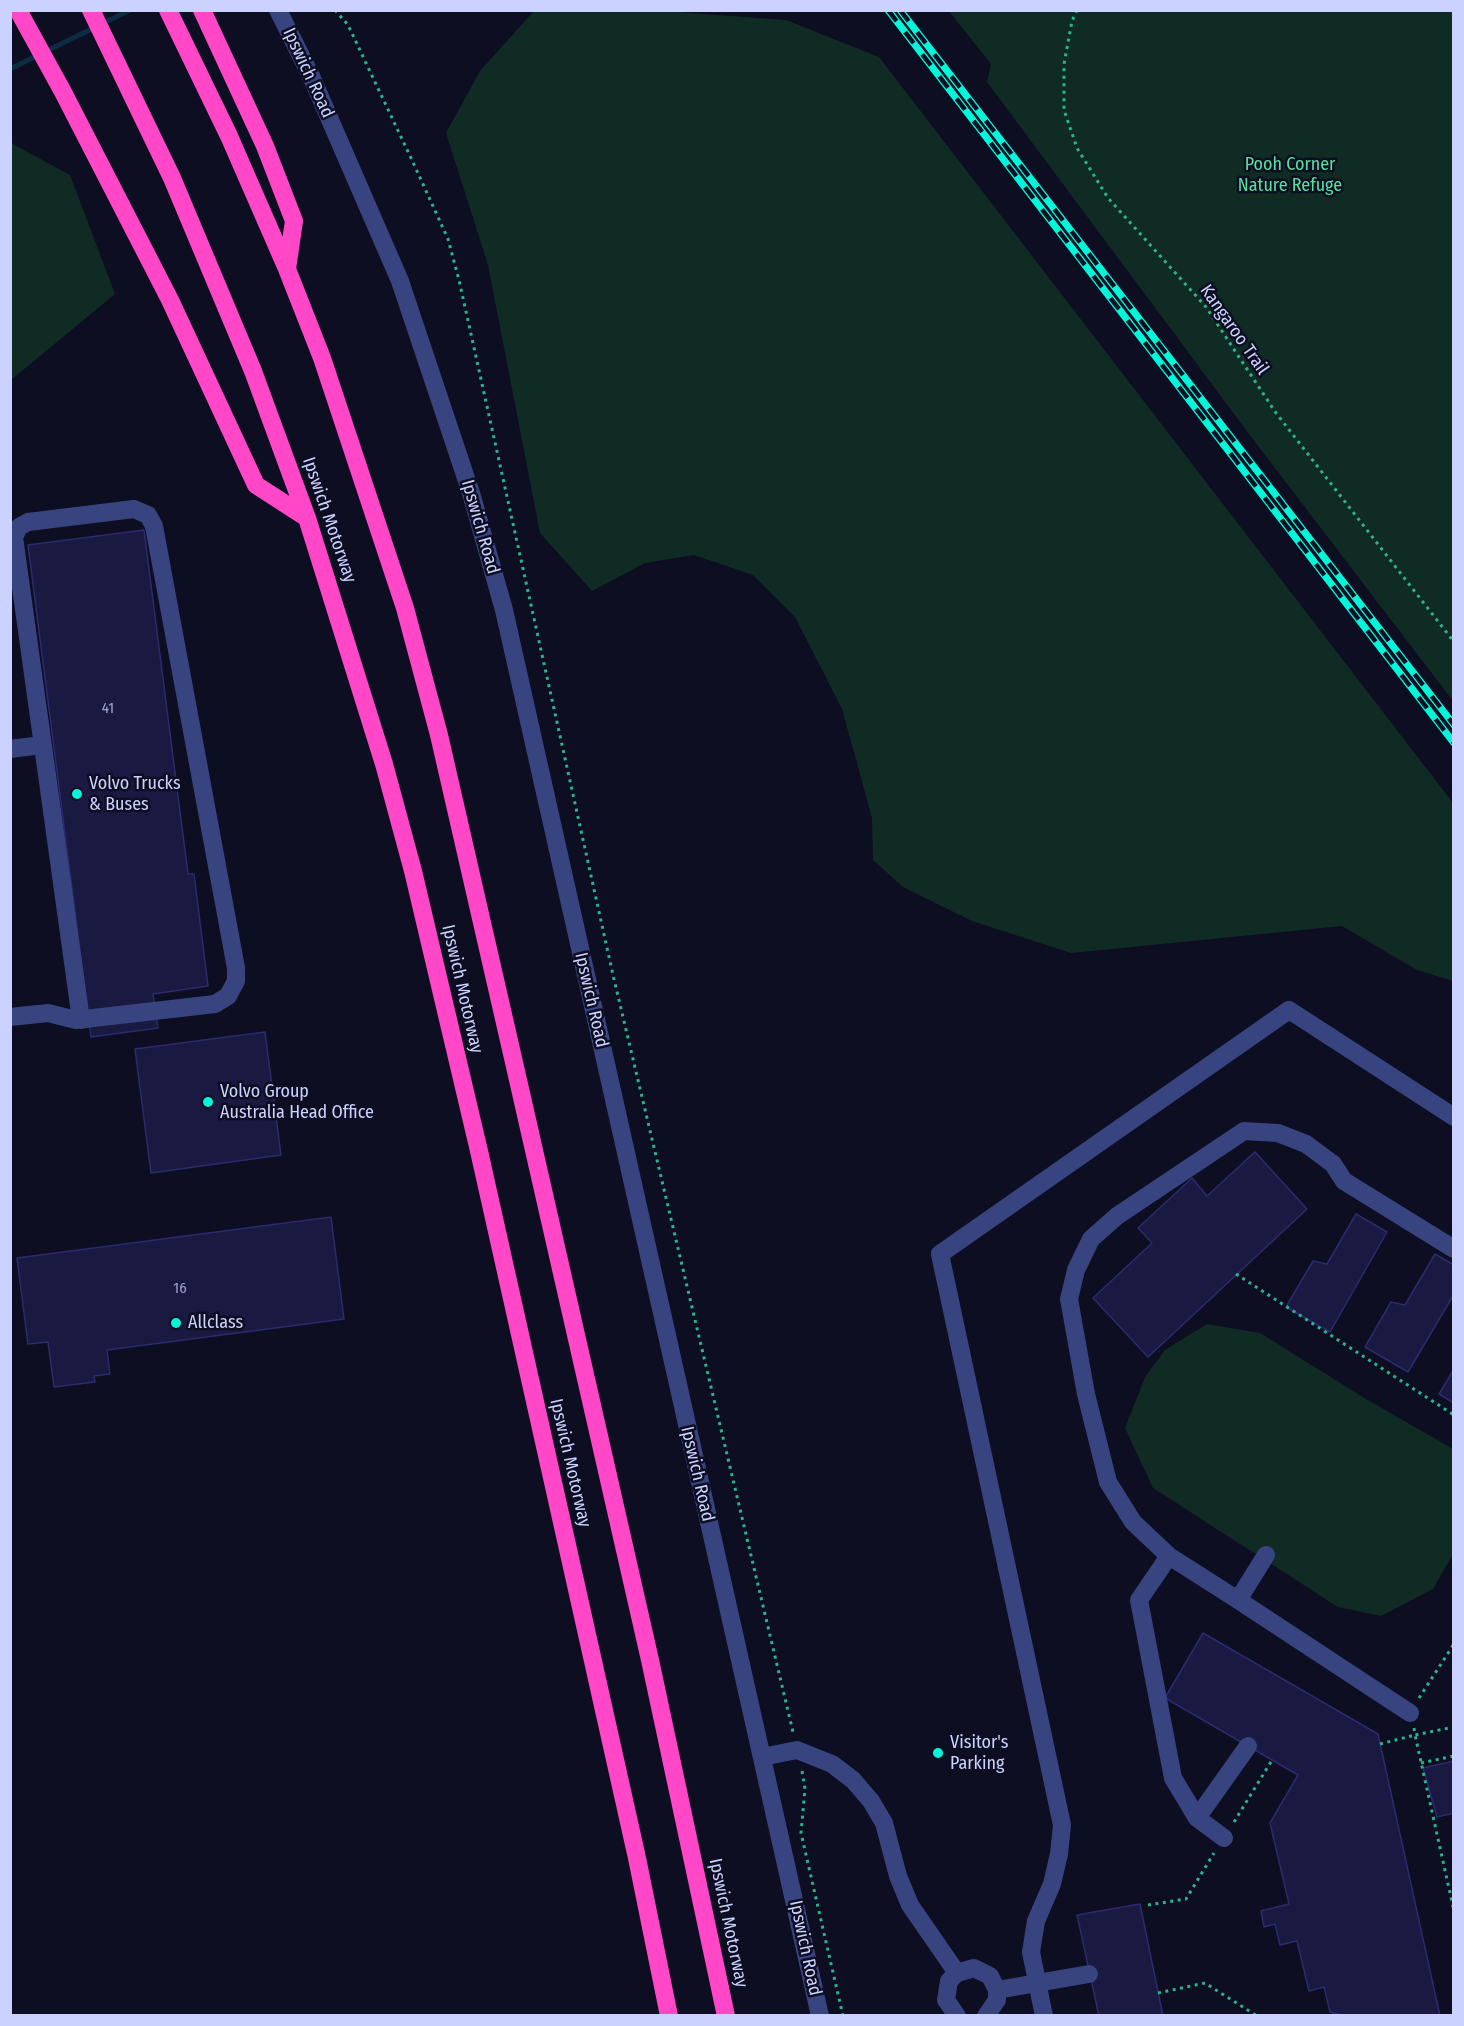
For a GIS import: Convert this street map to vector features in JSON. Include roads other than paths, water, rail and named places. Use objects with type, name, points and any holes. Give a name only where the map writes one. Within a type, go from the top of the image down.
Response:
[{"type":"highway","name":"Ipswich Motorway","points":[[91,10],[120,68],[217,281],[307,518],[369,712],[413,871],[479,1151],[637,1858],[669,2016]]},
{"type":"highway","name":"Ipswich Motorway","points":[[168,10],[229,136],[322,358],[371,499],[405,608],[439,735],[648,1648],[726,2016]]},
{"type":"highway","points":[[20,13],[170,300],[256,485],[307,518]]},
{"type":"highway","points":[[204,14],[265,146],[294,221],[286,269]]},
{"type":"street","name":"Ipswich Road","points":[[278,10],[311,76],[400,281],[477,514],[506,622],[820,2016]]},
{"type":"street","points":[[10,1017],[48,1012],[68,1020],[81,1020],[218,1003],[228,996],[237,977],[154,526],[150,517],[142,511],[130,509],[28,522],[18,527],[13,546],[81,1020]]},
{"type":"street","points":[[10,749],[42,745]]},
{"type":"street","points":[[1044,2016],[1031,1952],[1036,1921],[1052,1884],[1059,1854],[1062,1825],[940,1254],[1289,1010],[1454,1117]]},
{"type":"street","points":[[1410,1713],[1169,1556],[1133,1522],[1108,1482],[1086,1394],[1070,1299],[1076,1270],[1091,1239],[1117,1216],[1244,1131],[1278,1133],[1306,1144],[1333,1164],[1344,1181],[1454,1249]]},
{"type":"street","points":[[1234,1598],[1238,1600],[1266,1555]]},
{"type":"street","points":[[1169,1556],[1139,1600],[1173,1779],[1197,1818],[1224,1838]]},
{"type":"street","points":[[1197,1818],[1248,1746]]},
{"type":"street","points":[[762,1757],[797,1750],[832,1764],[854,1780],[871,1801],[884,1823],[898,1876],[910,1905],[957,1972]]},
{"type":"street","points":[[957,2016],[946,2000],[949,1981],[957,1972],[974,1968],[990,1976],[997,1990],[997,2000],[986,2016]]},
{"type":"street","points":[[997,1990],[1089,1974]]},
{"type":"waterway","points":[[10,69],[130,10]]},
{"type":"railway","points":[[888,10],[1454,743]]},
{"type":"railway","points":[[900,10],[1454,725]]},
{"type":"place","name":"Volvo Trucks & Buses","points":[[77,794]]},
{"type":"place","name":"Volvo Group Australia Head Office","points":[[208,1102]]},
{"type":"place","name":"Allclass","points":[[176,1323]]},
{"type":"place","name":"Visitor's Parking","points":[[938,1753]]},
{"type":"park label","name":"Pooh Corner Nature Refuge","points":[[1290,175]]}]
